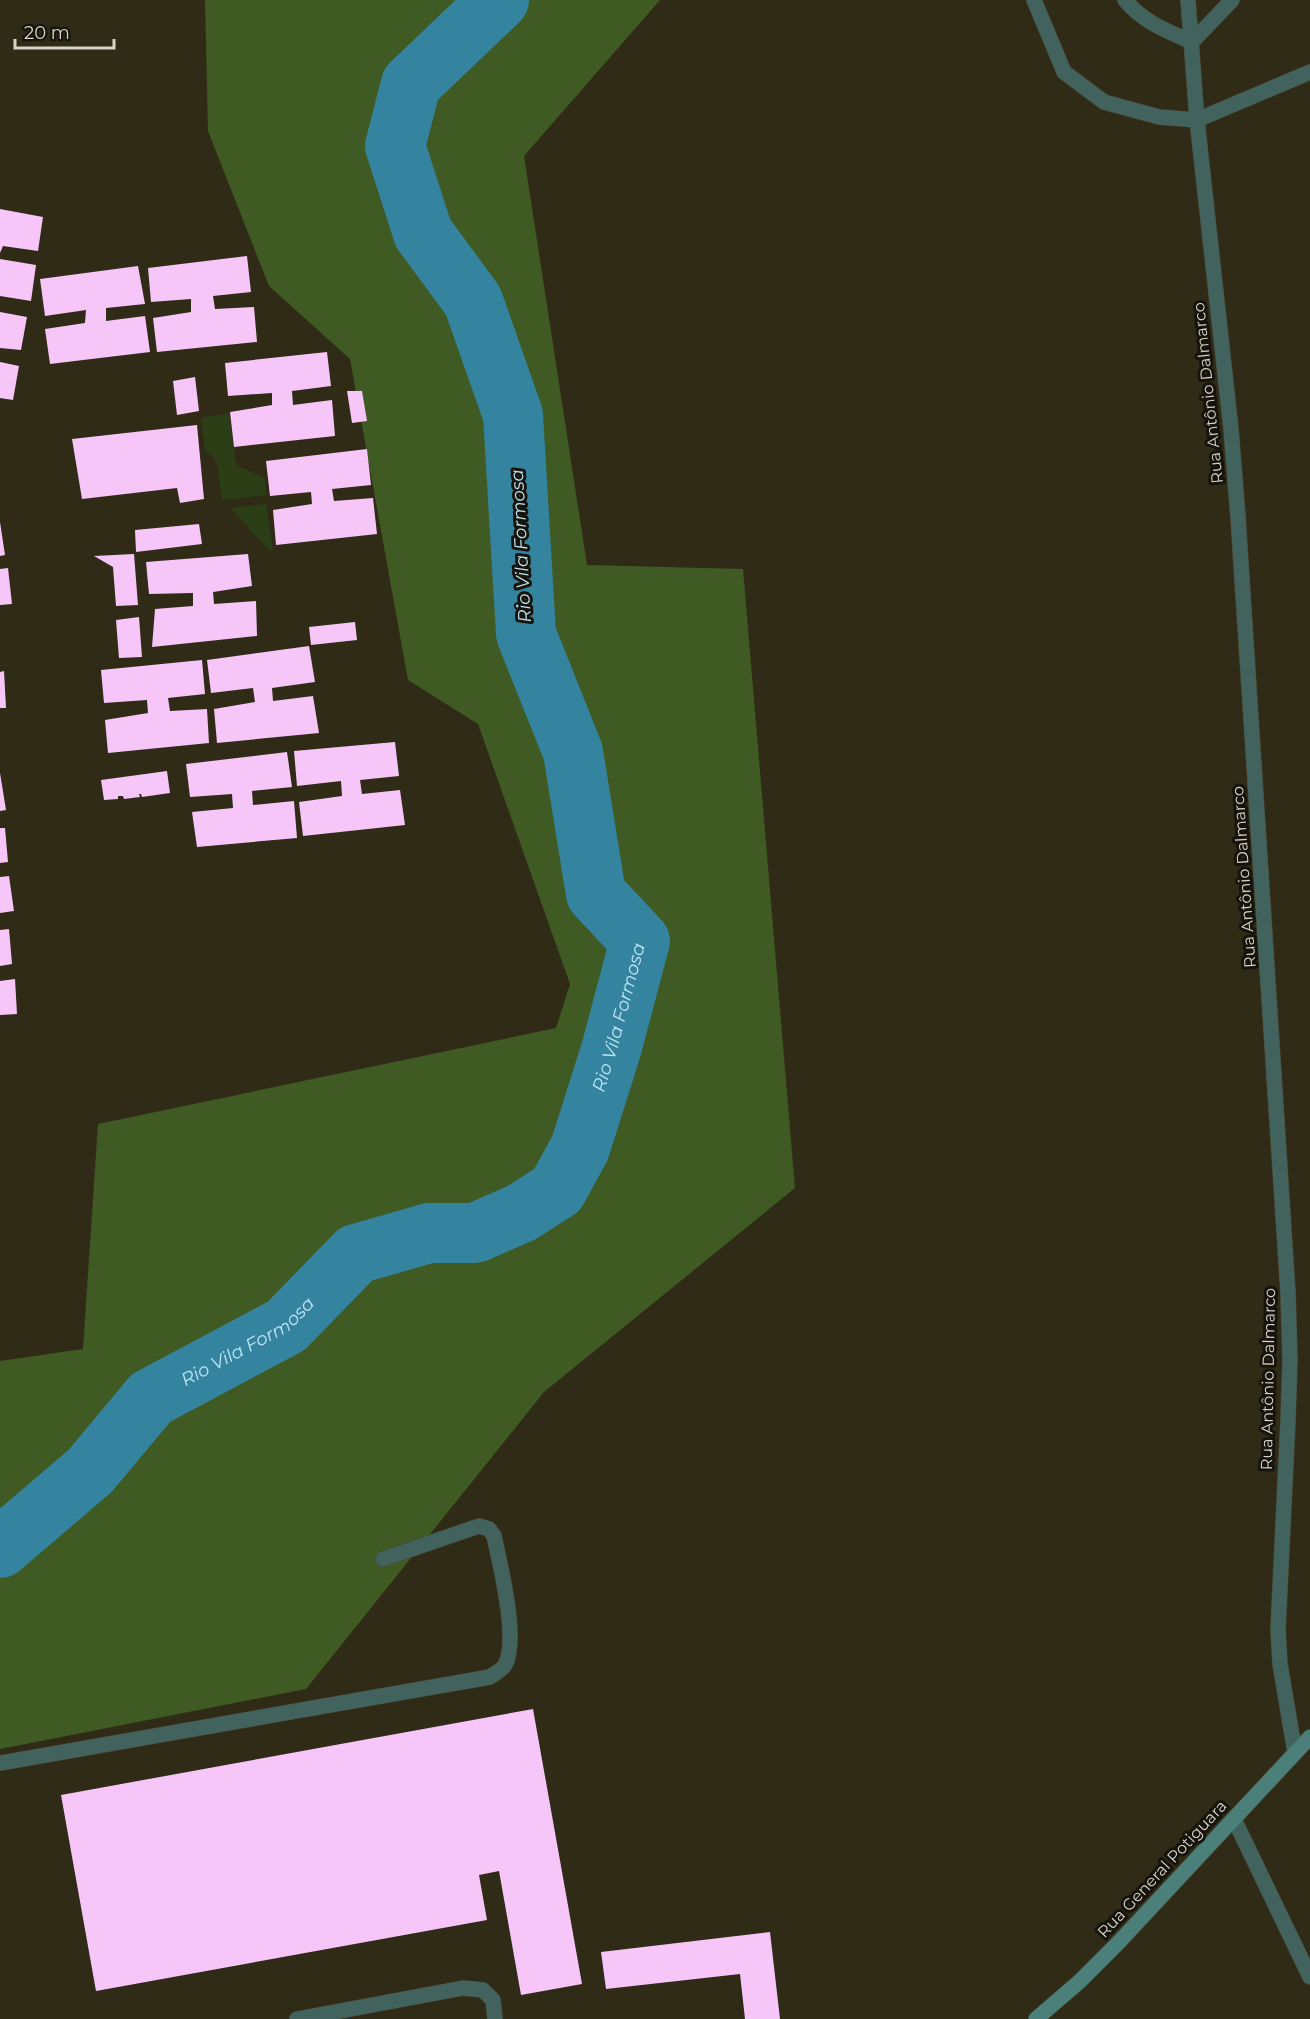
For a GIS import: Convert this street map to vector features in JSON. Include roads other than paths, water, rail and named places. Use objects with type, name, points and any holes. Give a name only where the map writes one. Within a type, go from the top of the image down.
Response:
[{"type":"main road","name":"Rua General Potiguara","points":[[1036,2019],[1079,1982],[1119,1942],[1310,1737]]},
{"type":"street","points":[[1034,0],[1064,72],[1104,102],[1159,117],[1197,120],[1310,72]]},
{"type":"street","points":[[1125,0],[1135,12],[1149,22],[1192,42],[1232,0]]},
{"type":"street","name":"Rua Antônio Dalmarco","points":[[1188,0],[1197,120],[1239,517],[1285,1227],[1290,1360],[1278,1630],[1280,1664],[1295,1753]]},
{"type":"street","points":[[0,1763],[490,1677],[504,1667],[509,1654],[508,1603],[494,1536],[489,1529],[478,1526],[383,1559]]},
{"type":"street","points":[[1234,1819],[1310,1977]]},
{"type":"street","points":[[297,2019],[462,1988],[483,1990],[493,2000],[495,2019]]},
{"type":"waterway","name":"Rio Vila Formosa","points":[[0,1548],[90,1471],[151,1398],[286,1326],[356,1254],[429,1233],[475,1233],[521,1213],[557,1190],[580,1148],[611,1050],[640,941],[596,894],[573,752],[526,634],[513,415],[473,301],[423,233],[395,146],[411,84],[499,0]]}]
